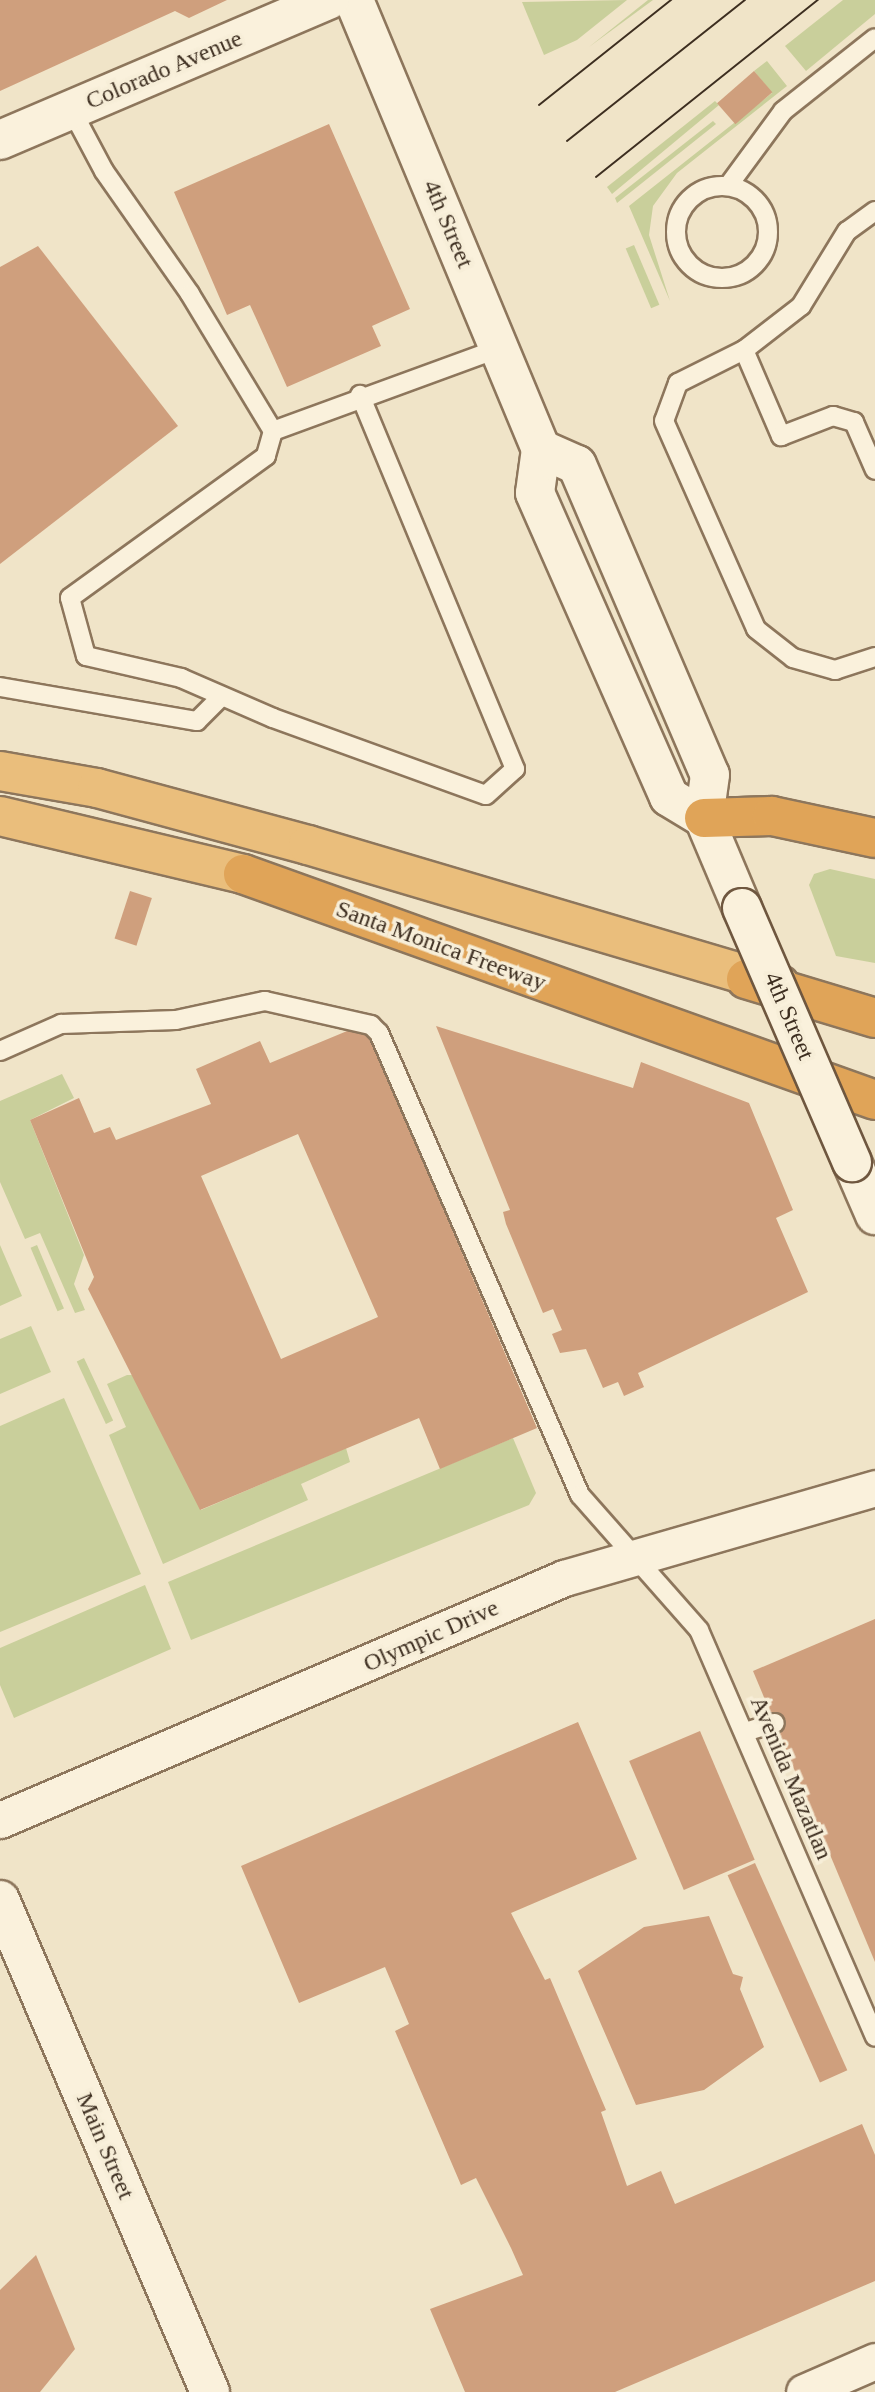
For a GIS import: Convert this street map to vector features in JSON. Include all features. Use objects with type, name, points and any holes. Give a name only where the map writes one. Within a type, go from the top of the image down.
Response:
[{"type":"highway","points":[[0,771],[97,788],[308,845],[875,1018]]},
{"type":"highway","name":"Santa Monica Freeway","points":[[0,816],[243,874],[875,1100]]},
{"type":"highway","points":[[704,818],[772,816],[875,838]]},
{"type":"highway","points":[[746,979],[875,1000]]},
{"type":"main road","name":"Colorado Avenue","points":[[0,140],[328,0]]},
{"type":"main road","name":"4th Street","points":[[354,0],[541,449]]},
{"type":"main road","points":[[541,449],[577,465],[710,775],[704,818],[669,797],[657,771],[535,493],[541,449]]},
{"type":"main road","name":"4th Street","points":[[704,818],[875,1215]]},
{"type":"main road","name":"Main Street","points":[[0,1900],[210,2392]]},
{"type":"street","name":"Olympic Drive","points":[[0,1821],[564,1578],[634,1555],[875,1488]]},
{"type":"street","points":[[813,2390],[875,2361]]},
{"type":"lane","points":[[728,186],[759,206],[768,242],[739,276],[709,277],[685,260],[678,246],[679,216],[698,192],[728,186],[783,111],[875,38]]},
{"type":"lane","points":[[72,109],[104,172],[190,293],[273,431],[266,456],[70,598],[86,656],[181,678],[222,696],[486,795],[515,769],[360,395]]},
{"type":"lane","points":[[875,211],[847,231],[801,306],[744,349],[678,383],[664,421],[756,629],[793,658],[835,670],[875,657]]},
{"type":"lane","points":[[273,431],[360,395],[499,348]]},
{"type":"lane","points":[[744,349],[781,436],[833,416],[854,422],[875,470]]},
{"type":"lane","points":[[0,687],[197,721],[222,696]]},
{"type":"lane","name":"Avenida Mazatlan","points":[[0,1051],[61,1024],[176,1020],[265,1001],[371,1025],[580,1495],[699,1630],[875,2037]]},
{"type":"lane","points":[[745,1732],[775,1723]]},
{"type":"green space","points":[[627,0],[577,40],[544,55],[522,2]]},
{"type":"green space","points":[[648,0],[653,0],[589,47]]},
{"type":"green space","points":[[843,0],[875,0],[875,14],[806,71],[785,46]]},
{"type":"green space","points":[[767,61],[787,86],[677,173],[653,206],[649,235],[670,301],[629,206],[772,93],[754,71]]},
{"type":"green space","points":[[715,101],[719,105],[612,194],[607,187]]},
{"type":"green space","points":[[713,121],[716,124],[617,203],[615,198]]},
{"type":"green space","points":[[634,245],[659,305],[651,308],[626,249]]},
{"type":"green space","points":[[830,869],[875,879],[875,963],[836,956],[809,885],[814,874]]},
{"type":"green space","points":[[62,1074],[74,1098],[30,1120],[84,1255],[74,1284],[85,1310],[75,1313],[40,1233],[25,1239],[0,1182],[0,1101]]},
{"type":"green space","points":[[0,1245],[22,1296],[0,1306]]},
{"type":"green space","points":[[37,1245],[64,1309],[58,1311],[31,1248]]},
{"type":"green space","points":[[31,1326],[51,1372],[0,1394],[0,1339]]},
{"type":"green space","points":[[84,1358],[113,1421],[106,1424],[77,1361]]},
{"type":"green space","points":[[127,1375],[137,1375],[201,1510],[346,1448],[350,1462],[301,1484],[308,1500],[163,1564],[109,1435],[126,1427],[107,1384]]},
{"type":"green space","points":[[64,1398],[141,1574],[0,1632],[0,1426]]},
{"type":"green space","points":[[513,1438],[536,1493],[529,1505],[191,1640],[168,1582]]},
{"type":"green space","points":[[145,1585],[171,1649],[14,1718],[0,1685],[0,1648]]},
{"type":"building","points":[[0,0],[227,0],[189,18],[175,11],[0,91]]},
{"type":"building","points":[[754,71],[772,92],[735,124],[717,103]]},
{"type":"building","points":[[329,124],[410,309],[372,326],[381,346],[287,387],[250,305],[227,315],[174,192]]},
{"type":"building","points":[[38,246],[178,426],[0,564],[0,267]]},
{"type":"building","points":[[130,891],[152,898],[136,946],[115,939]]},
{"type":"building","points":[[364,1024],[537,1428],[440,1469],[419,1418],[200,1510],[88,1289],[94,1277],[30,1120],[79,1098],[94,1133],[110,1127],[116,1140],[211,1104],[196,1069],[260,1041],[270,1063]],"holes":[[[298,1134],[378,1317],[281,1359],[201,1176]]]},
{"type":"building","points":[[436,1026],[633,1088],[641,1062],[749,1103],[793,1210],[776,1218],[808,1292],[638,1373],[644,1387],[624,1396],[618,1382],[603,1388],[586,1349],[560,1353],[552,1334],[562,1330],[553,1309],[543,1313],[506,1224],[503,1212],[510,1210]]},
{"type":"building","points":[[875,1619],[875,1962],[753,1671]]},
{"type":"building","points":[[578,1722],[637,1859],[511,1913],[545,1980],[550,1978],[606,2110],[601,2112],[627,2186],[661,2171],[675,2204],[862,2124],[875,2155],[875,2281],[615,2392],[465,2392],[430,2309],[523,2275],[476,2178],[461,2185],[395,2031],[409,2024],[385,1967],[299,2003],[241,1866]]},
{"type":"building","points":[[700,1731],[755,1860],[684,1890],[629,1761]]},
{"type":"building","points":[[755,1863],[847,2070],[820,2083],[728,1875]]},
{"type":"building","points":[[709,1916],[733,1974],[743,1977],[740,1989],[764,2047],[704,2090],[636,2105],[578,1971],[644,1927]]},
{"type":"building","points":[[36,2255],[75,2349],[40,2392],[0,2392],[0,2290]]},
{"type":"tram line","points":[[539,105],[671,0]]},
{"type":"tram line","points":[[567,141],[745,0]]},
{"type":"tram line","points":[[596,177],[818,0]]}]
